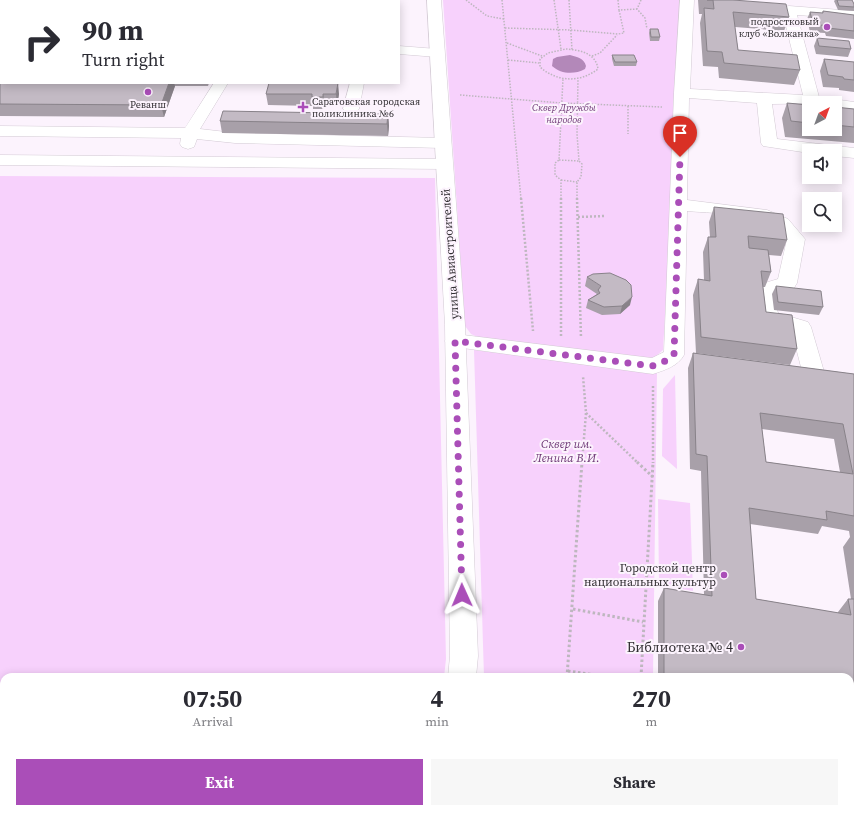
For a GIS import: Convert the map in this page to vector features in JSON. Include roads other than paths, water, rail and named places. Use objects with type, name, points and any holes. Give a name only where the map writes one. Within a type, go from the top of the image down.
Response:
[{"type":"main road","name":"улица Авиастроителей","points":[[434,0],[455,341],[464,656],[462,673]]},
{"type":"main road","points":[[455,341],[533,352],[581,351],[652,366],[682,356],[678,204],[687,0]]},
{"type":"main road","points":[[811,96],[789,10],[854,15]]},
{"type":"main road","points":[[400,50],[437,53]]},
{"type":"main road","points":[[400,54],[437,53]]},
{"type":"main road","points":[[184,161],[190,133],[220,84]]},
{"type":"main road","points":[[351,109],[358,84]]},
{"type":"main road","points":[[682,93],[764,99],[802,100]]},
{"type":"main road","points":[[764,99],[769,143],[854,153]]},
{"type":"main road","points":[[842,105],[854,107]]},
{"type":"main road","points":[[0,131],[190,133],[235,138],[443,143]]},
{"type":"main road","points":[[0,160],[444,164]]},
{"type":"main road","points":[[678,204],[761,214],[782,223],[790,230],[796,239],[787,283],[762,291],[768,318],[801,327],[824,377],[791,372]]},
{"type":"place","name":"подростковый клуб «Волжанка»","points":[[827,27]]},
{"type":"place","name":"Реванш","points":[[148,92]]},
{"type":"place","name":"Саратовская городская поликлиника №6","points":[[303,107]]},
{"type":"place","name":"Городской центр национальных культур","points":[[724,575]]},
{"type":"place","name":"Библиотека № 4","points":[[741,647]]},
{"type":"park label","name":"Сквер Дружбы народов","points":[[564,112]]},
{"type":"park label","name":"Сквер им. Ленина В.И.","points":[[567,451]]}]
